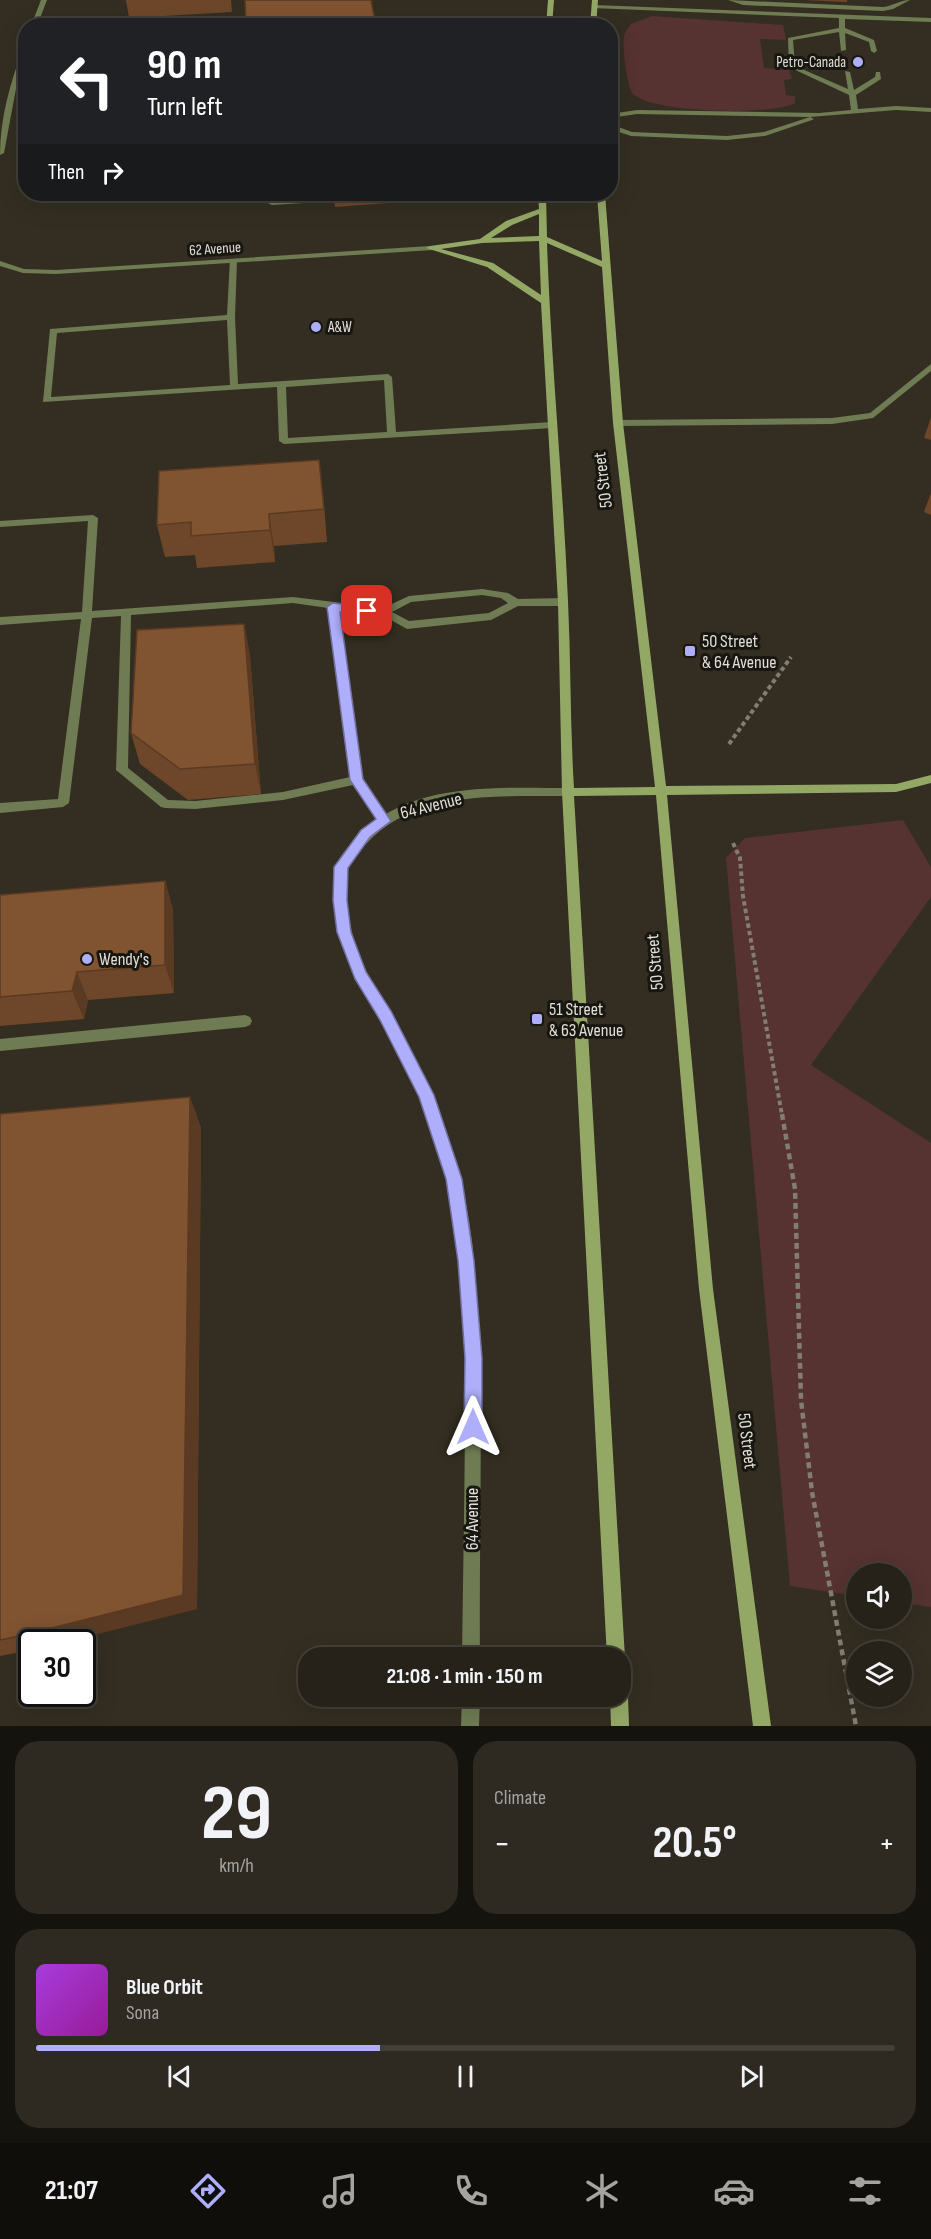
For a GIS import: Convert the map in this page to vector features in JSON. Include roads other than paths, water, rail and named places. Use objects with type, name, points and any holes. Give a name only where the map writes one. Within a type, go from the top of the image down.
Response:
[{"type":"main road","points":[[550,18],[551,0]]},
{"type":"main road","points":[[593,18],[594,3]]},
{"type":"main road","points":[[542,201],[544,302],[563,602],[565,733],[615,1647]]},
{"type":"main road","name":"50 Street","points":[[602,201],[618,423],[661,792],[706,1289],[762,1726]]},
{"type":"main road","points":[[482,241],[509,223],[543,210]]},
{"type":"main road","points":[[430,248],[482,241],[543,238],[607,266]]},
{"type":"main road","points":[[430,248],[490,265],[544,302]]},
{"type":"main road","points":[[568,792],[896,788],[931,779]]},
{"type":"main road","points":[[619,1707],[620,1726]]},
{"type":"street","points":[[37,18],[44,0]]},
{"type":"street","points":[[731,0],[743,3],[883,9],[891,8],[907,0]]},
{"type":"street","points":[[594,3],[931,20]]},
{"type":"street","points":[[842,17],[843,50]]},
{"type":"street","points":[[852,94],[792,67],[790,39],[842,29],[872,40],[874,51]]},
{"type":"street","points":[[0,153],[18,70]]},
{"type":"street","points":[[847,72],[855,112]]},
{"type":"street","points":[[852,94],[879,78],[878,73]]},
{"type":"street","points":[[618,115],[637,112],[819,115],[896,108],[931,110]]},
{"type":"street","points":[[618,129],[631,134],[727,138],[765,134],[819,115]]},
{"type":"street","points":[[272,203],[307,201]]},
{"type":"street","name":"62 Avenue","points":[[1,264],[23,271],[56,272],[430,248]]},
{"type":"street","points":[[233,261],[231,318],[234,386]]},
{"type":"street","points":[[231,318],[53,331],[46,400],[388,377],[392,435]]},
{"type":"street","points":[[618,423],[832,421],[873,415],[931,367]]},
{"type":"street","points":[[281,384],[284,441],[552,425]]},
{"type":"street","points":[[0,524],[93,518],[87,614],[63,802],[0,808]]},
{"type":"street","points":[[384,612],[409,598],[482,592],[504,595],[516,603]]},
{"type":"street","points":[[0,621],[293,600],[384,612],[407,625],[491,616],[516,603],[563,602]]},
{"type":"street","points":[[333,607],[356,780],[384,821]]},
{"type":"street","points":[[126,611],[122,770],[165,804],[195,805],[283,796],[356,780]]},
{"type":"street","name":"64 Avenue","points":[[471,1647],[473,1358],[466,1261],[454,1179],[426,1095],[386,1016],[360,975],[344,932],[340,900],[341,867],[365,834],[400,809],[444,799],[505,793],[568,792]]},
{"type":"street","points":[[0,1045],[245,1021]]},
{"type":"street","points":[[470,1726],[471,1707]]},
{"type":"place","name":"Petro-Canada","points":[[858,62]]},
{"type":"place","name":"A&W","points":[[316,327]]},
{"type":"place","name":"50 Street & 64 Avenue","points":[[690,651]]},
{"type":"place","name":"Wendy's","points":[[87,959]]},
{"type":"place","name":"51 Street & 63 Avenue","points":[[537,1019]]}]
